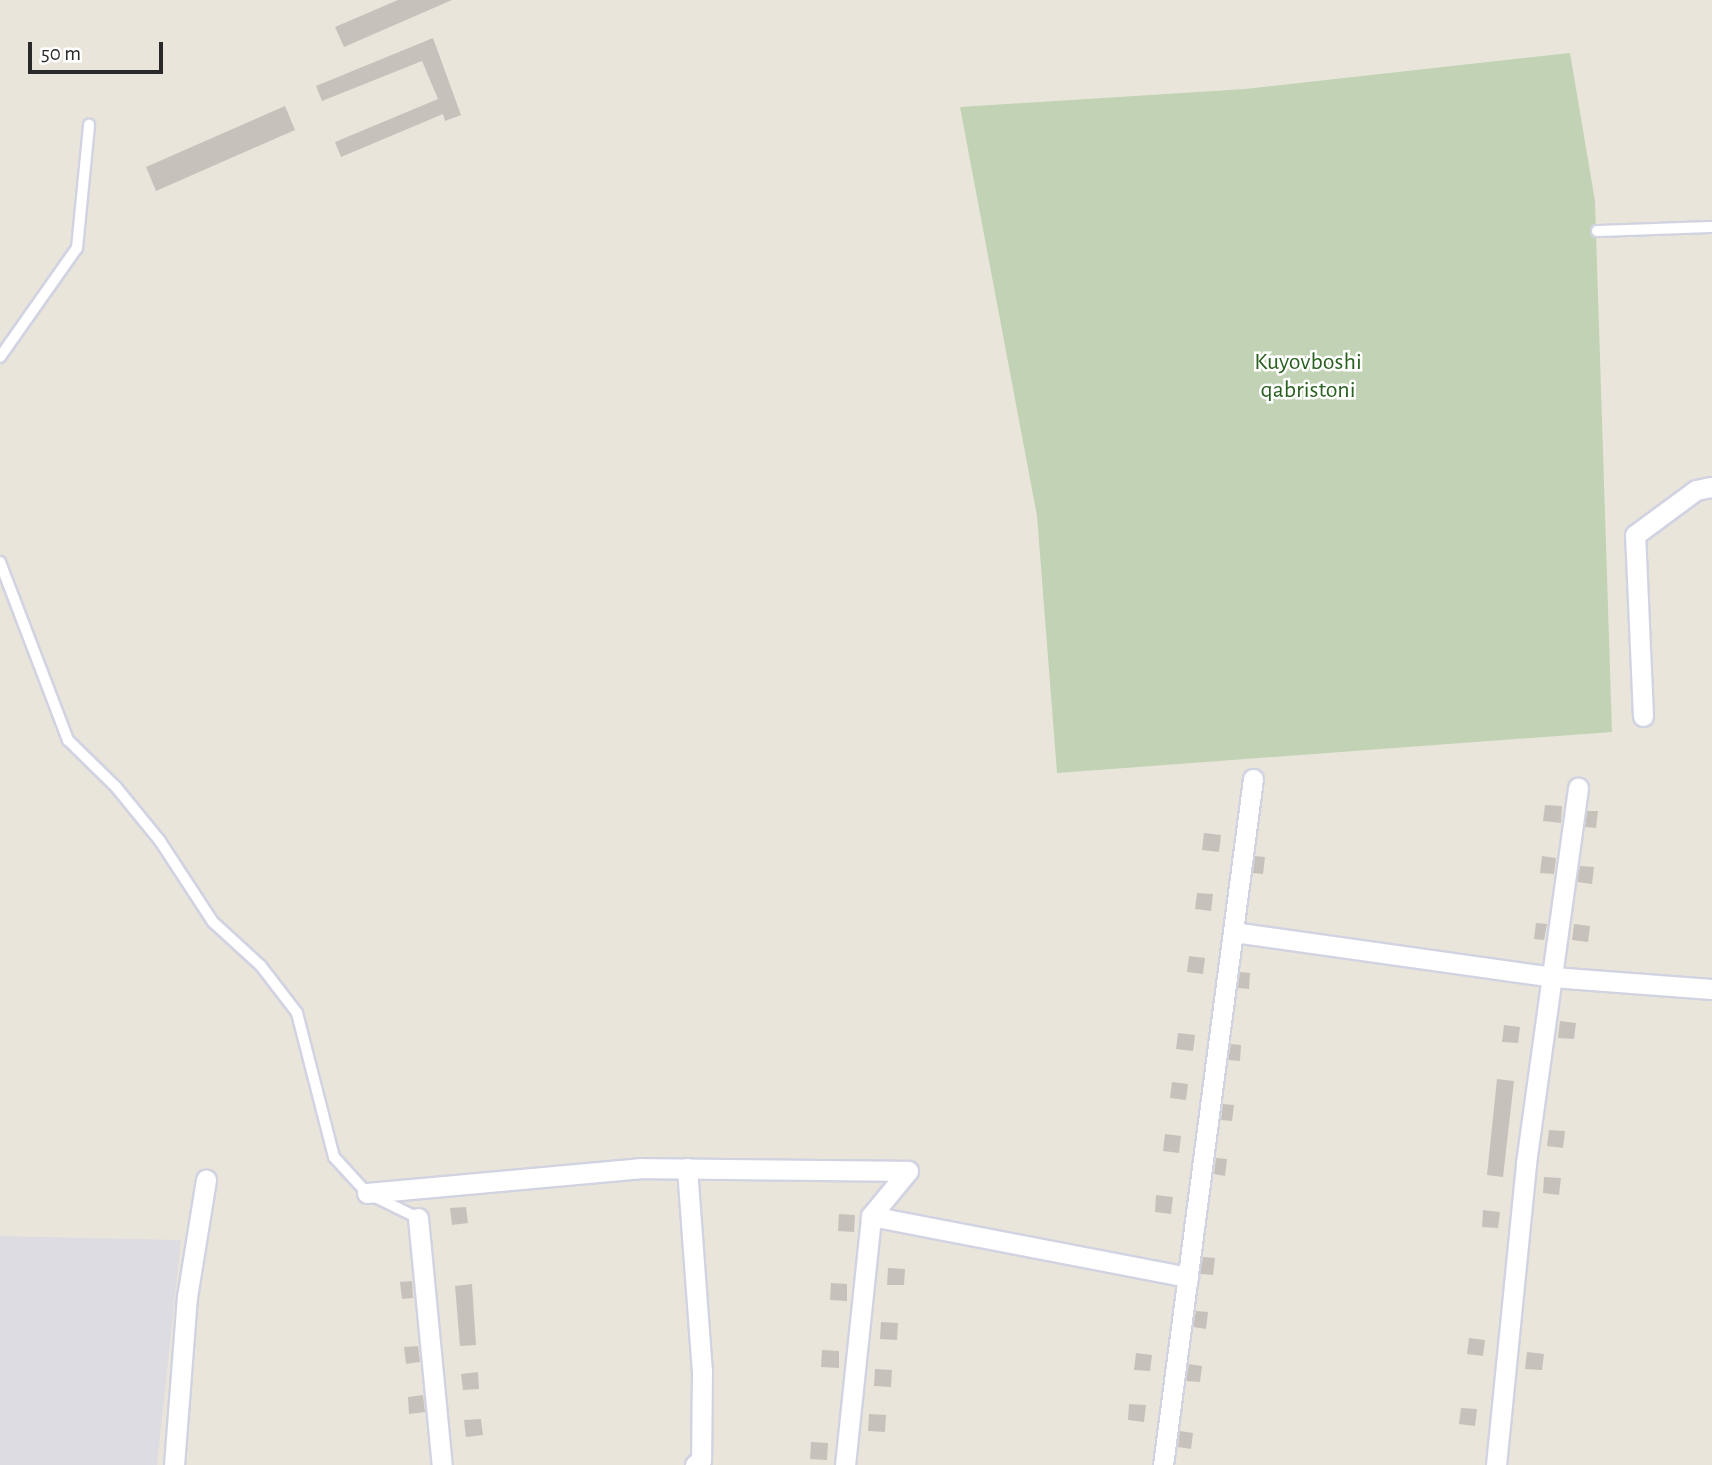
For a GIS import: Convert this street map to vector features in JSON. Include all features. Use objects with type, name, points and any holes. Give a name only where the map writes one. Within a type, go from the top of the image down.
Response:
[{"type":"street","points":[[1643,716],[1635,535],[1696,490],[1712,487]]},
{"type":"street","points":[[1163,1465],[1253,779]]},
{"type":"street","points":[[1496,1465],[1526,1163],[1578,788]]},
{"type":"street","points":[[1233,932],[1552,977],[1712,989]]},
{"type":"street","points":[[367,1193],[640,1168],[908,1171],[871,1216],[845,1465]]},
{"type":"street","points":[[687,1168],[702,1371],[701,1460],[695,1465]]},
{"type":"street","points":[[174,1465],[187,1297],[206,1180]]},
{"type":"street","points":[[871,1216],[1188,1278]]},
{"type":"street","points":[[418,1218],[442,1465]]},
{"type":"lane","points":[[0,357],[77,248],[89,125]]},
{"type":"lane","points":[[1597,231],[1712,228]]},
{"type":"lane","points":[[0,562],[68,740],[116,787],[160,841],[213,922],[261,966],[297,1013],[334,1157],[367,1193],[418,1218]]},
{"type":"shaded area","points":[[0,1236],[181,1240],[157,1465],[0,1465]]},
{"type":"green space","name":"Kuyovboshi qabristoni","points":[[1570,53],[1595,201],[1612,732],[1057,773],[1037,516],[960,107],[1245,89]]},
{"type":"building","points":[[398,0],[452,0],[344,47],[335,27]]},
{"type":"building","points":[[433,38],[461,115],[445,121],[443,114],[341,157],[335,142],[438,99],[422,61],[322,101],[316,86]]},
{"type":"building","points":[[285,106],[295,130],[156,191],[146,167]]},
{"type":"building","points":[[1545,805],[1562,806],[1561,823],[1543,821]]},
{"type":"building","points":[[1587,811],[1598,811],[1596,828],[1585,827]]},
{"type":"building","points":[[1204,833],[1221,835],[1219,852],[1202,850]]},
{"type":"building","points":[[1255,856],[1265,857],[1263,874],[1253,873]]},
{"type":"building","points":[[1542,856],[1556,858],[1554,874],[1540,873]]},
{"type":"building","points":[[1580,866],[1594,867],[1592,884],[1577,882]]},
{"type":"building","points":[[1197,893],[1213,894],[1211,911],[1195,909]]},
{"type":"building","points":[[1536,923],[1547,924],[1544,940],[1534,939]]},
{"type":"building","points":[[1574,924],[1590,926],[1588,942],[1572,940]]},
{"type":"building","points":[[1189,956],[1205,958],[1203,974],[1187,972]]},
{"type":"building","points":[[1240,972],[1250,973],[1249,989],[1238,988]]},
{"type":"building","points":[[1560,1021],[1576,1023],[1574,1039],[1558,1038]]},
{"type":"building","points":[[1504,1025],[1520,1027],[1518,1043],[1502,1042]]},
{"type":"building","points":[[1178,1033],[1195,1035],[1193,1051],[1176,1049]]},
{"type":"building","points":[[1231,1044],[1241,1045],[1240,1061],[1228,1060]]},
{"type":"building","points":[[1497,1079],[1514,1081],[1503,1177],[1487,1175]]},
{"type":"building","points":[[1172,1082],[1188,1084],[1186,1100],[1170,1098]]},
{"type":"building","points":[[1223,1104],[1234,1105],[1232,1121],[1221,1120]]},
{"type":"building","points":[[1549,1130],[1565,1131],[1563,1148],[1547,1146]]},
{"type":"building","points":[[1165,1134],[1181,1136],[1179,1153],[1163,1151]]},
{"type":"building","points":[[1216,1158],[1227,1159],[1225,1176],[1214,1174]]},
{"type":"building","points":[[1544,1177],[1561,1178],[1559,1195],[1543,1193]]},
{"type":"building","points":[[1156,1195],[1173,1197],[1171,1214],[1155,1212]]},
{"type":"building","points":[[466,1207],[468,1223],[452,1225],[450,1208]]},
{"type":"building","points":[[1483,1210],[1500,1212],[1498,1228],[1482,1227]]},
{"type":"building","points":[[839,1214],[855,1215],[854,1232],[838,1231]]},
{"type":"building","points":[[1203,1257],[1215,1258],[1213,1275],[1200,1274]]},
{"type":"building","points":[[888,1268],[905,1269],[904,1285],[887,1285]]},
{"type":"building","points":[[412,1281],[413,1298],[402,1299],[400,1282]]},
{"type":"building","points":[[831,1283],[847,1284],[847,1301],[830,1300]]},
{"type":"building","points":[[472,1284],[476,1345],[460,1346],[455,1286]]},
{"type":"building","points":[[1196,1311],[1208,1312],[1206,1329],[1193,1327]]},
{"type":"building","points":[[881,1322],[898,1323],[897,1340],[880,1339]]},
{"type":"building","points":[[1469,1338],[1485,1340],[1483,1356],[1467,1354]]},
{"type":"building","points":[[418,1346],[420,1362],[406,1364],[404,1347]]},
{"type":"building","points":[[822,1350],[839,1351],[839,1368],[821,1367]]},
{"type":"building","points":[[1527,1352],[1544,1354],[1542,1370],[1525,1369]]},
{"type":"building","points":[[1136,1353],[1152,1355],[1150,1371],[1134,1370]]},
{"type":"building","points":[[1189,1364],[1202,1366],[1200,1382],[1186,1381]]},
{"type":"building","points":[[875,1369],[892,1370],[891,1387],[874,1386]]},
{"type":"building","points":[[478,1372],[479,1389],[463,1390],[461,1374]]},
{"type":"building","points":[[423,1395],[425,1412],[409,1414],[408,1397]]},
{"type":"building","points":[[1129,1404],[1146,1405],[1144,1422],[1128,1420]]},
{"type":"building","points":[[1461,1408],[1477,1409],[1475,1426],[1459,1424]]},
{"type":"building","points":[[869,1414],[886,1415],[885,1432],[868,1431]]},
{"type":"building","points":[[481,1419],[483,1435],[466,1437],[464,1420]]},
{"type":"building","points":[[1180,1431],[1193,1433],[1191,1449],[1178,1447]]},
{"type":"building","points":[[811,1442],[828,1443],[827,1460],[810,1459]]}]
